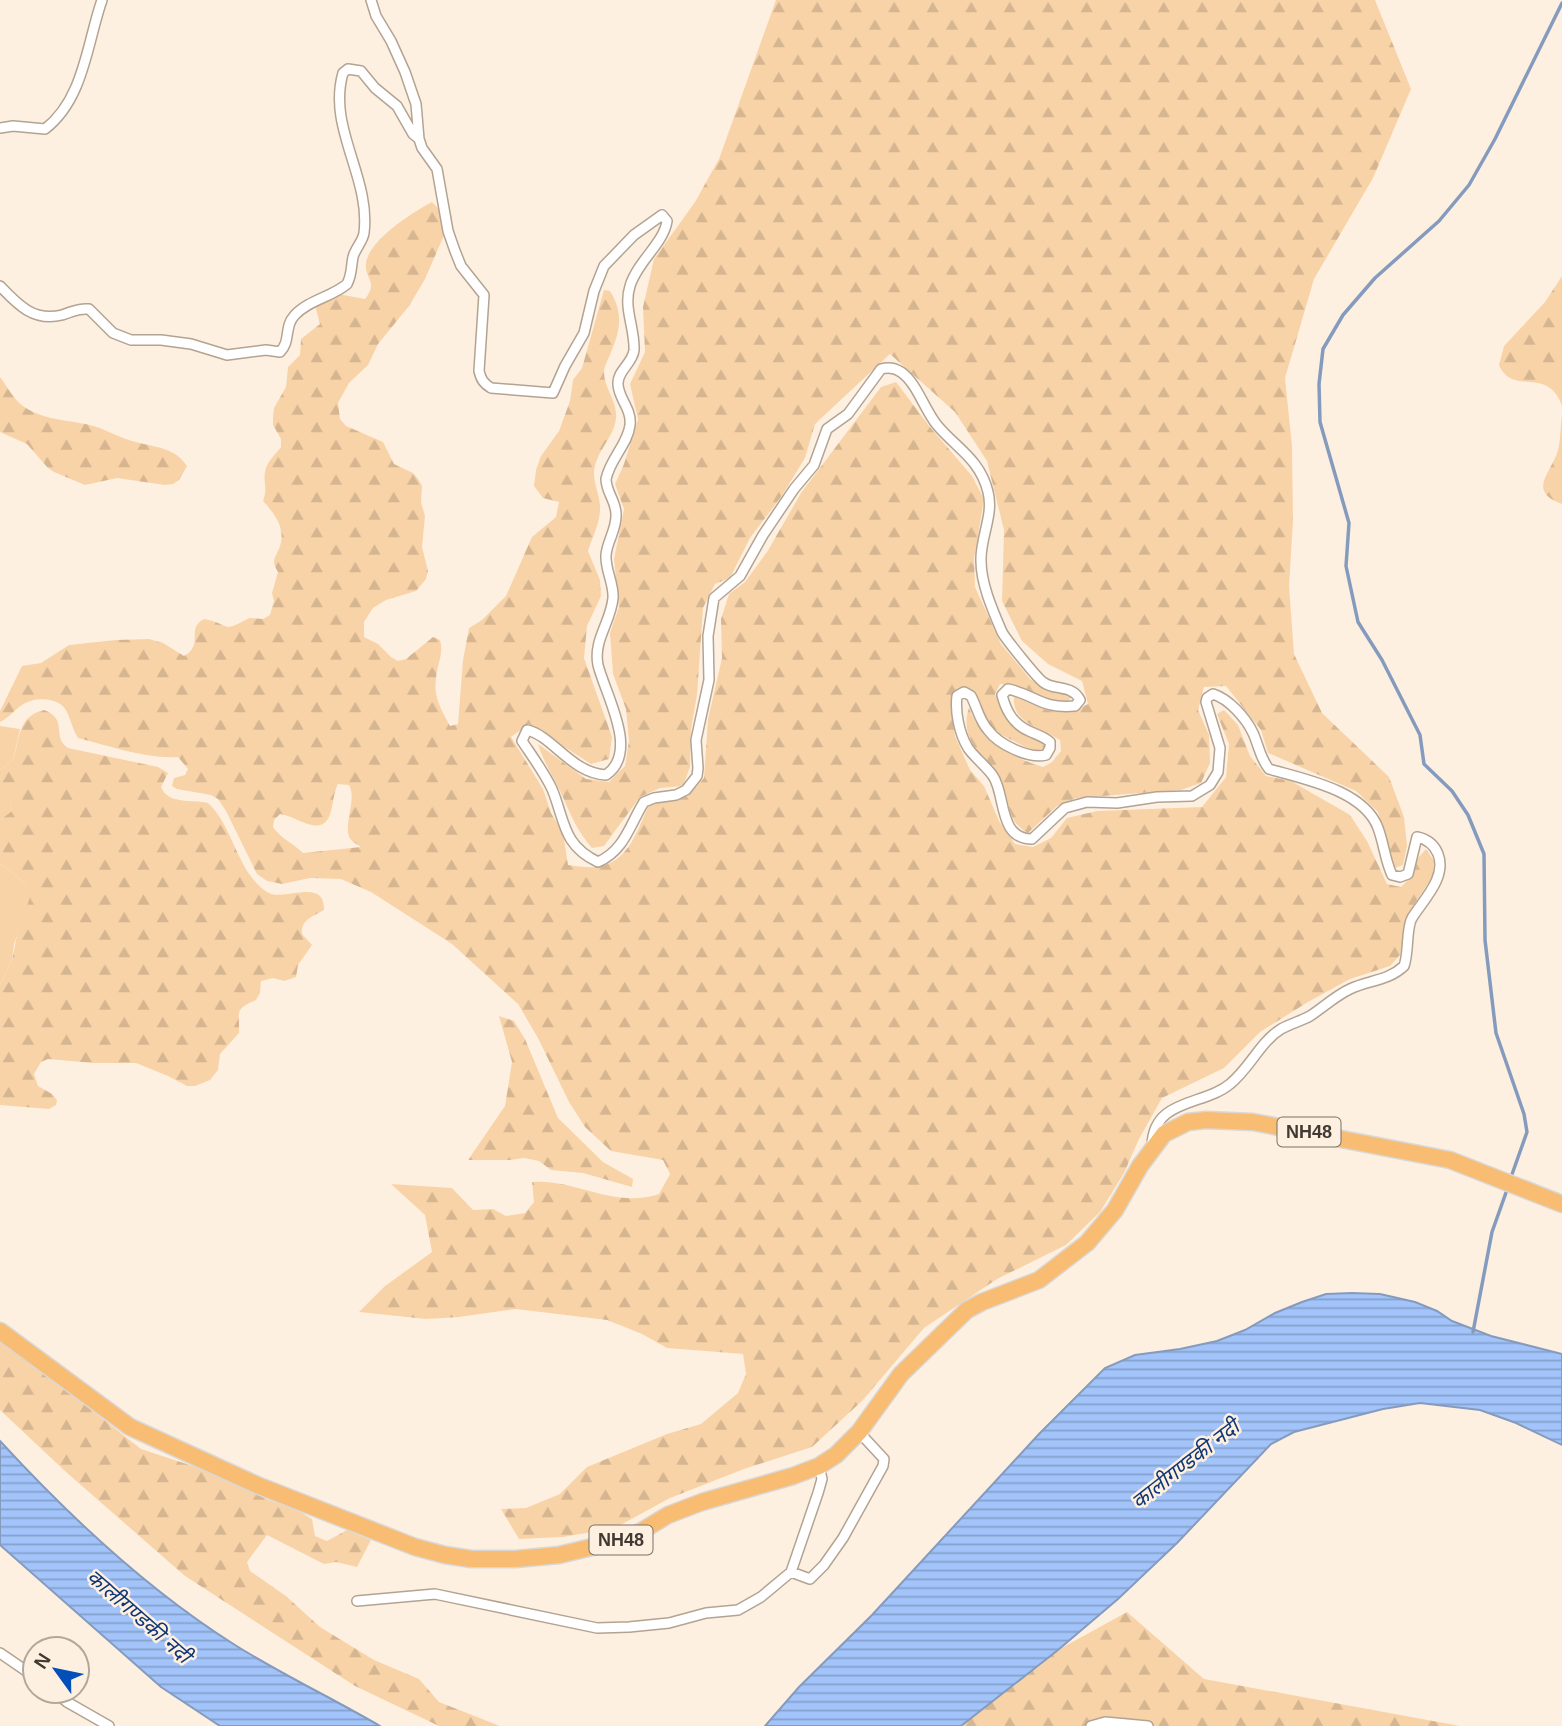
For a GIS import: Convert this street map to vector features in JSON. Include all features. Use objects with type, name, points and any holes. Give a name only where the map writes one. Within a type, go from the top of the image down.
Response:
[{"type":"highway","name":"NH48","points":[[0,1331],[130,1427],[297,1502],[415,1547],[445,1555],[490,1560],[516,1559],[559,1555],[610,1543],[640,1532],[668,1515],[702,1502],[793,1476],[819,1466],[836,1455],[859,1432],[901,1374],[967,1310],[1039,1280],[1087,1243],[1115,1210],[1140,1166],[1164,1134],[1188,1122],[1253,1122],[1450,1160],[1562,1204]]},
{"type":"street","points":[[0,128],[13,126],[45,129],[59,115],[79,81],[102,0]]},
{"type":"street","points":[[371,0],[376,16],[405,72],[416,104],[419,139],[436,169],[448,231],[455,251],[461,266],[484,295],[479,370],[481,380],[491,388],[553,393],[584,333],[594,291],[604,266],[650,222],[662,215],[667,221],[663,233],[638,267],[629,288],[628,308],[634,348],[633,356],[619,376],[618,384],[630,415],[630,428],[606,479],[616,514],[614,533],[606,556],[613,595],[609,616],[598,640],[597,659],[618,725],[621,742],[616,765],[606,775],[598,774],[567,758],[535,733],[527,730],[522,741],[552,789],[564,829],[572,842],[590,858],[598,862],[616,849],[628,834],[644,802],[654,797],[676,795],[686,790],[693,782],[698,768],[696,731],[710,670],[708,636],[714,598],[740,576],[763,535],[814,465],[827,429],[848,414],[881,369],[889,367],[900,370],[909,380],[938,426],[978,467],[988,492],[990,508],[981,560],[983,579],[1004,635],[1044,684],[1071,690],[1080,700],[1075,706],[1063,707],[1046,705],[1008,689],[1002,695],[1011,718],[1027,731],[1044,736],[1050,742],[1051,748],[1046,755],[1039,757],[1000,742],[980,718],[971,695],[964,692],[957,696],[955,708],[968,748],[993,775],[1000,789],[1003,816],[1013,831],[1023,839],[1032,839],[1065,808],[1087,802],[1117,803],[1157,797],[1192,796],[1210,785],[1220,763],[1219,740],[1206,702],[1213,694],[1227,701],[1243,719],[1269,769],[1326,786],[1370,814],[1378,828],[1385,860],[1392,875],[1400,877],[1408,874],[1417,837],[1425,839],[1436,850],[1441,865],[1440,873],[1411,919],[1404,966],[1392,976],[1352,988],[1307,1018],[1270,1036],[1252,1062],[1229,1085],[1184,1103],[1165,1116],[1153,1136],[1152,1152]]},
{"type":"street","points":[[0,286],[36,316],[51,317],[76,309],[89,309],[113,333],[125,339],[191,344],[228,355],[266,350],[280,352],[287,344],[289,324],[295,315],[324,295],[347,284],[353,258],[363,236],[362,196],[341,124],[339,108],[343,73],[348,69],[361,71],[375,88],[397,106],[413,134],[419,139]]},
{"type":"street","points":[[791,1572],[810,1579],[824,1565],[883,1466],[884,1459],[859,1432]]},
{"type":"street","points":[[357,1601],[435,1594],[597,1628],[629,1628],[669,1623],[706,1613],[738,1610],[761,1597],[791,1572],[822,1479],[819,1466]]},
{"type":"street","points":[[0,1653],[21,1667]]},
{"type":"street","points":[[72,1705],[109,1726]]},
{"type":"street","points":[[1091,1726],[1105,1722],[1148,1726]]},
{"type":"green space","points":[[776,0],[1375,0],[1411,89],[1373,178],[1314,279],[1285,378],[1292,446],[1293,521],[1289,586],[1294,654],[1322,713],[1389,777],[1404,817],[1407,846],[1403,865],[1395,868],[1378,812],[1356,791],[1268,753],[1261,730],[1226,686],[1204,687],[1198,710],[1209,735],[1210,763],[1201,783],[1181,790],[1076,798],[1057,806],[1028,833],[1021,828],[1010,812],[1003,786],[971,741],[966,720],[969,708],[989,739],[1009,753],[1043,767],[1052,762],[1061,751],[1060,740],[1022,719],[1014,706],[1014,697],[1042,709],[1068,712],[1088,704],[1082,681],[1048,664],[1022,641],[1002,601],[1004,530],[987,461],[955,412],[890,354],[815,424],[805,458],[781,497],[750,538],[730,578],[715,584],[703,608],[690,767],[683,786],[660,788],[640,797],[604,846],[592,848],[575,823],[538,744],[586,779],[609,782],[625,766],[629,741],[626,709],[613,674],[610,633],[619,607],[614,559],[624,509],[615,484],[638,419],[630,384],[645,352],[643,307],[654,259],[695,202],[719,159]]},
{"type":"green space","points":[[432,202],[452,217],[425,279],[409,306],[378,344],[368,365],[349,383],[338,403],[340,419],[346,426],[383,442],[394,464],[413,473],[422,486],[421,502],[425,516],[422,547],[428,571],[426,579],[416,591],[386,600],[373,608],[364,622],[364,637],[378,644],[398,661],[406,659],[433,637],[440,640],[435,686],[439,704],[450,726],[458,724],[463,660],[469,628],[482,620],[506,596],[532,537],[556,517],[559,502],[543,498],[534,486],[536,470],[541,456],[559,431],[570,401],[573,380],[582,368],[604,290],[610,291],[619,314],[619,329],[604,372],[615,408],[616,421],[595,465],[594,477],[600,511],[588,551],[600,580],[601,596],[587,626],[584,658],[612,737],[609,759],[591,764],[529,724],[511,737],[543,789],[551,813],[563,833],[568,865],[596,867],[617,859],[636,835],[649,805],[688,796],[704,778],[708,719],[722,658],[721,619],[729,594],[745,582],[767,552],[801,493],[881,387],[896,382],[972,476],[984,499],[974,559],[975,587],[1001,644],[1030,679],[1045,689],[1072,695],[1068,702],[1059,701],[1000,684],[995,694],[1009,721],[1019,730],[1046,745],[1045,750],[1031,750],[994,731],[980,702],[967,689],[953,695],[951,709],[955,736],[970,770],[984,786],[999,821],[1015,844],[1033,847],[1051,838],[1067,818],[1097,811],[1202,807],[1226,777],[1229,744],[1217,714],[1224,710],[1238,725],[1250,756],[1266,776],[1291,781],[1350,815],[1367,841],[1387,884],[1401,887],[1413,875],[1418,858],[1426,849],[1434,861],[1433,876],[1409,912],[1400,955],[1390,966],[1350,979],[1308,1002],[1260,1032],[1224,1068],[1162,1098],[1124,1173],[1100,1212],[1066,1245],[997,1279],[924,1328],[862,1401],[812,1447],[744,1469],[670,1498],[615,1528],[563,1537],[519,1539],[501,1509],[526,1508],[560,1494],[587,1467],[667,1434],[701,1424],[738,1393],[746,1374],[743,1354],[667,1348],[642,1334],[607,1320],[516,1309],[426,1319],[359,1312],[385,1286],[432,1252],[425,1215],[391,1184],[452,1188],[473,1210],[493,1209],[506,1216],[525,1213],[534,1202],[532,1182],[548,1182],[626,1198],[659,1194],[670,1174],[663,1160],[611,1151],[585,1127],[518,1004],[452,944],[371,892],[341,879],[310,878],[282,884],[267,881],[257,874],[218,799],[172,786],[174,778],[185,775],[188,769],[178,757],[140,754],[78,738],[64,707],[53,701],[40,699],[27,702],[0,722],[0,711],[22,666],[41,663],[69,645],[149,639],[163,643],[184,656],[193,647],[196,627],[204,619],[230,627],[249,618],[263,619],[270,615],[278,572],[274,559],[280,546],[281,533],[275,516],[263,501],[266,468],[281,447],[273,417],[274,408],[286,387],[288,367],[300,355],[301,339],[320,324],[316,309],[318,301],[333,293],[365,299],[371,288],[366,263],[375,245],[393,228]],"holes":[[[338,784],[349,785],[352,799],[349,836],[361,847],[303,853],[273,827],[274,820],[280,814],[312,825],[325,823],[329,818]]]},
{"type":"green space","points":[[1562,276],[1562,406],[1556,394],[1548,387],[1512,379],[1499,365],[1504,346],[1545,302]]},
{"type":"green space","points":[[0,377],[16,400],[32,411],[51,418],[90,425],[164,449],[176,455],[187,466],[179,480],[165,485],[117,478],[85,485],[54,472],[27,444],[0,432]]},
{"type":"green space","points":[[1562,416],[1562,504],[1551,499],[1543,487],[1558,450]]},
{"type":"green space","points":[[44,710],[56,718],[63,744],[68,748],[158,767],[168,773],[161,787],[169,797],[208,803],[224,824],[248,873],[267,892],[283,895],[311,892],[318,894],[322,900],[324,910],[303,925],[302,934],[312,945],[298,965],[296,977],[284,981],[273,978],[261,981],[256,1000],[239,1012],[239,1033],[220,1054],[218,1070],[210,1080],[187,1086],[136,1063],[48,1059],[41,1062],[34,1074],[38,1086],[57,1100],[56,1105],[49,1109],[0,1105],[0,985],[12,960],[30,897],[24,882],[0,864],[0,820],[12,811],[12,805],[0,783],[0,770],[13,760],[21,729],[29,717]]},
{"type":"green space","points":[[0,726],[20,729],[13,760],[0,770]]},
{"type":"green space","points":[[0,782],[9,795],[12,811],[0,820]]},
{"type":"green space","points":[[0,864],[24,882],[31,897],[14,944],[12,960],[0,985]]},
{"type":"green space","points":[[499,1016],[514,1021],[525,1039],[558,1118],[603,1162],[633,1179],[632,1187],[583,1173],[551,1170],[539,1161],[524,1158],[468,1160],[505,1106],[512,1062]]},
{"type":"green space","points":[[0,1338],[141,1449],[223,1476],[266,1499],[297,1510],[312,1519],[315,1536],[327,1541],[347,1530],[371,1540],[357,1567],[336,1562],[324,1564],[267,1535],[247,1562],[250,1571],[286,1596],[320,1627],[374,1660],[419,1679],[439,1702],[500,1726],[439,1726],[355,1686],[185,1576],[0,1410]]},
{"type":"green space","points":[[1127,1612],[1204,1679],[1460,1726],[961,1726],[1058,1650]]},
{"type":"water","name":"कालीगण्डकी नदी","points":[[1326,1294],[1380,1294],[1415,1302],[1452,1321],[1491,1336],[1562,1354],[1562,1445],[1516,1423],[1480,1410],[1420,1403],[1383,1409],[1294,1432],[1271,1444],[1177,1543],[1118,1599],[961,1726],[765,1726],[1039,1434],[1105,1368],[1135,1355],[1217,1341],[1302,1302]]},
{"type":"water","name":"कालीगण्डकी नदी","points":[[0,1441],[82,1524],[172,1601],[252,1656],[380,1726],[220,1726],[161,1687],[0,1545]]},
{"type":"waterway","points":[[1510,1180],[1527,1132],[1524,1114],[1496,1033],[1485,940],[1484,854],[1468,815],[1452,791],[1424,764],[1420,735],[1382,660],[1358,622],[1346,566],[1349,523],[1320,422],[1319,384],[1323,349],[1343,315],[1375,278],[1439,221],[1469,185],[1495,139],[1562,3]]},
{"type":"waterway","points":[[1473,1332],[1492,1232],[1508,1187]]}]
